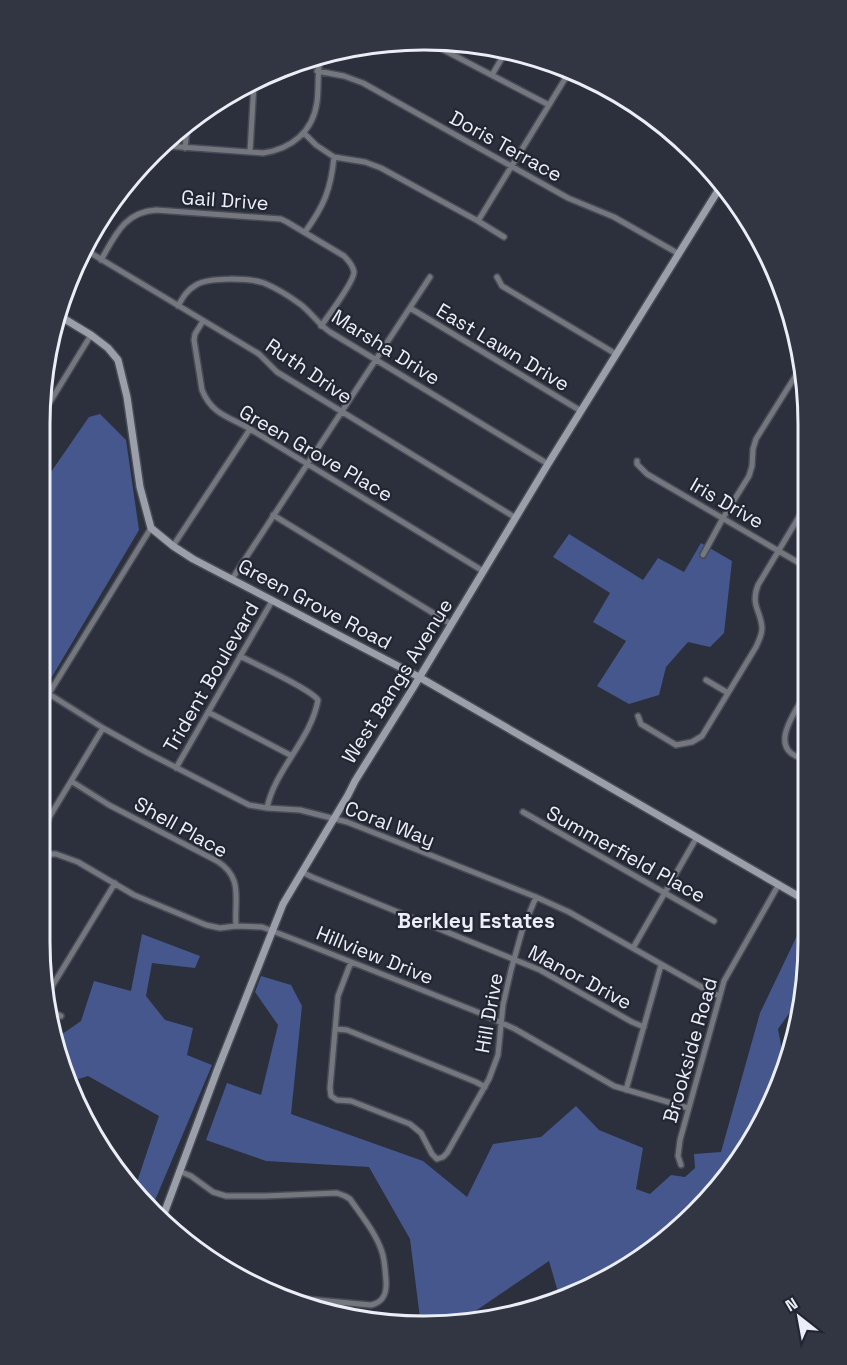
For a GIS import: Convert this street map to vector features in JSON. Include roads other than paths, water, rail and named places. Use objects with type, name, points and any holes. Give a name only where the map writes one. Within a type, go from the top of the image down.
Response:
[{"type":"street","points":[[444,50],[549,105]]},
{"type":"street","points":[[492,75],[502,58]]},
{"type":"street","points":[[171,147],[263,153],[280,149],[304,133],[310,124],[318,96],[319,64]]},
{"type":"street","name":"Doris Terrace","points":[[317,71],[344,76],[363,83],[568,198],[623,222],[679,254]]},
{"type":"street","points":[[477,221],[566,78]]},
{"type":"street","points":[[250,152],[254,91]]},
{"type":"street","points":[[304,133],[316,145],[334,157],[365,162],[381,168],[504,237]]},
{"type":"street","points":[[185,148],[186,134]]},
{"type":"street","points":[[305,232],[318,214],[328,192],[334,157]]},
{"type":"street","name":"West Bangs Avenue","points":[[165,1211],[283,904],[548,464],[718,193]]},
{"type":"street","name":"Gail Drive","points":[[101,260],[124,223],[137,214],[151,210],[275,218],[287,222],[344,256],[353,270],[354,274],[349,285],[321,326]]},
{"type":"street","name":"Ruth Drive","points":[[91,253],[259,354],[277,372],[516,518]]},
{"type":"street","points":[[232,579],[430,277]]},
{"type":"street","points":[[497,277],[502,286],[616,354]]},
{"type":"street","name":"Marsha Drive","points":[[178,306],[187,291],[204,281],[214,279],[257,282],[269,286],[299,304],[321,326],[548,464]]},
{"type":"street","name":"East Lawn Drive","points":[[410,308],[581,411]]},
{"type":"street","points":[[50,692],[150,528],[140,487],[120,365],[113,353],[91,335],[64,319]]},
{"type":"street","name":"Green Grove Place","points":[[203,321],[194,340],[201,386],[211,405],[220,413],[483,571]]},
{"type":"street","points":[[50,402],[91,335]]},
{"type":"street","points":[[703,555],[749,476],[756,439],[794,378]]},
{"type":"street","points":[[173,546],[250,429]]},
{"type":"street","name":"Iris Drive","points":[[636,461],[646,474],[798,562]]},
{"type":"street","points":[[273,516],[451,624]]},
{"type":"street","points":[[638,716],[641,724],[676,745],[687,744],[702,736],[761,635],[761,623],[754,594],[798,519]]},
{"type":"street","name":"Green Grove Road","points":[[150,528],[193,559],[419,677],[798,896]]},
{"type":"street","name":"Trident Boulevard","points":[[176,768],[272,601]]},
{"type":"street","points":[[240,656],[309,692],[318,700],[308,727],[269,795],[267,808]]},
{"type":"street","points":[[706,680],[728,693]]},
{"type":"street","name":"Coral Way","points":[[50,695],[103,728],[249,805],[300,810],[347,822],[536,897],[569,912],[719,996]]},
{"type":"street","points":[[798,706],[785,733],[788,750],[798,757]]},
{"type":"street","points":[[208,712],[292,756]]},
{"type":"street","points":[[50,816],[103,728]]},
{"type":"street","name":"Shell Place","points":[[71,781],[109,805],[227,868],[234,879],[236,889],[236,926]]},
{"type":"street","name":"Summerfield Place","points":[[523,812],[714,921]]},
{"type":"street","points":[[633,948],[697,837]]},
{"type":"street","name":"Hillview Drive","points":[[50,854],[78,862],[135,895],[206,925],[220,928],[255,926],[351,962],[515,1029],[614,1086],[688,1108]]},
{"type":"street","name":"Manor Drive","points":[[302,872],[514,958],[644,1027]]},
{"type":"street","points":[[52,986],[114,883]]},
{"type":"street","name":"Brookside Road","points":[[681,1165],[678,1156],[679,1147],[719,996],[728,972],[779,884]]},
{"type":"street","name":"Hill Drive","points":[[336,1029],[330,1088],[330,1093],[334,1098],[351,1101],[410,1124],[421,1133],[437,1159],[443,1157],[484,1087],[498,1055],[503,1005],[514,958],[536,897]]},
{"type":"street","points":[[351,962],[339,992],[336,1029],[347,1030],[484,1087]]},
{"type":"street","points":[[626,1090],[661,965]]},
{"type":"street","points":[[57,1014],[61,1016]]},
{"type":"street","points":[[179,1171],[191,1176],[213,1192],[226,1196],[337,1193],[350,1199],[375,1238],[384,1259],[387,1288],[385,1296],[378,1303],[371,1305],[317,1300]]},
{"type":"district","name":"Berkley Estates","points":[[476,920]]}]
